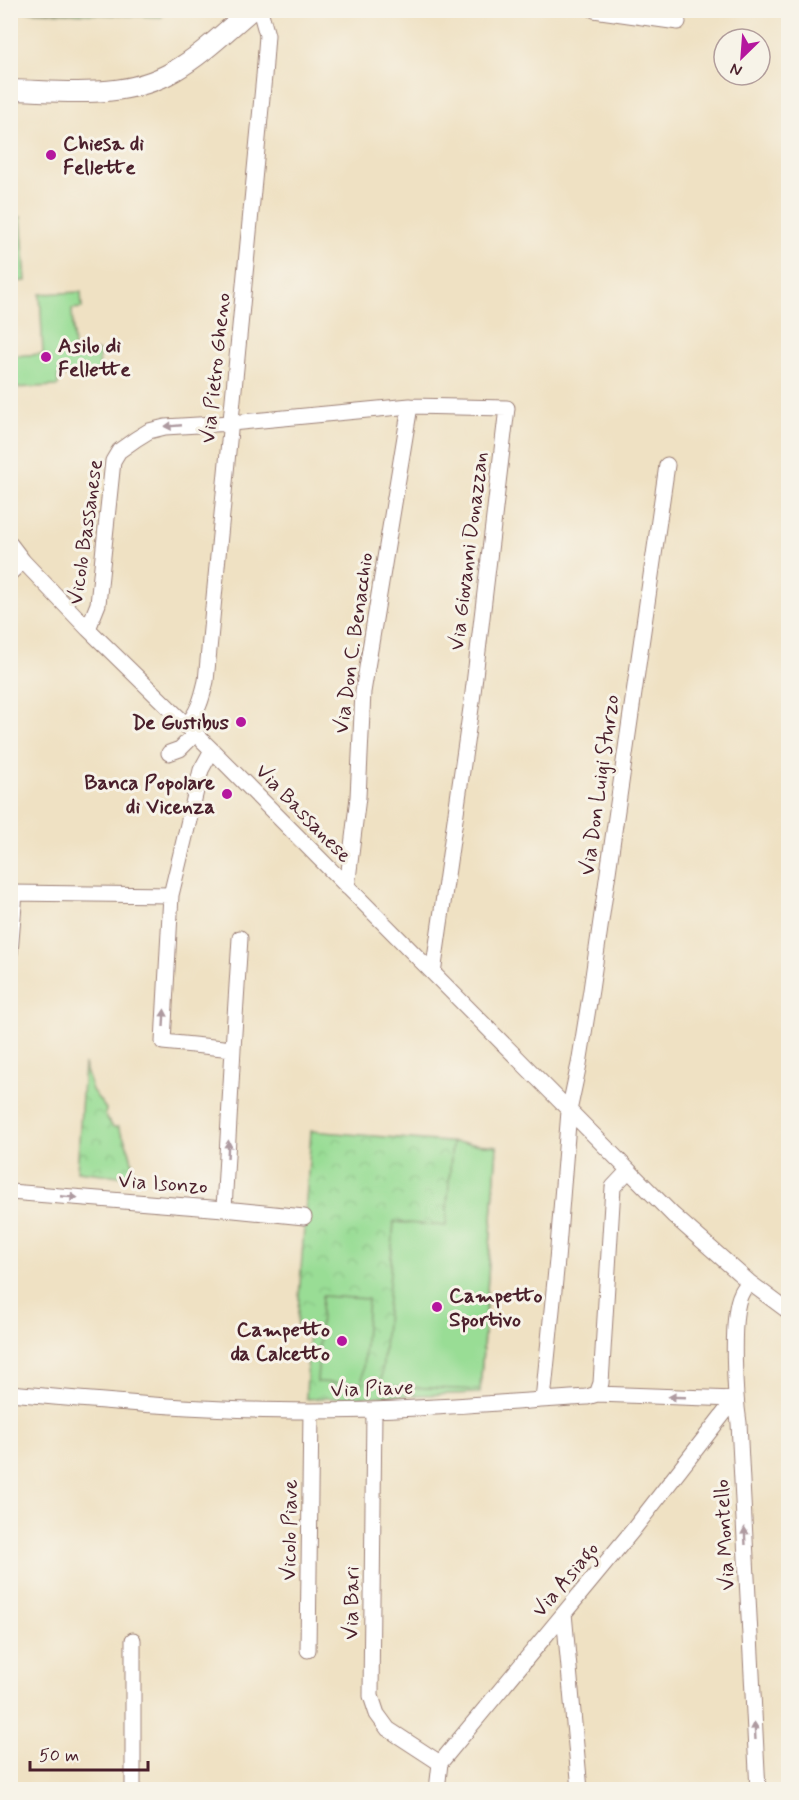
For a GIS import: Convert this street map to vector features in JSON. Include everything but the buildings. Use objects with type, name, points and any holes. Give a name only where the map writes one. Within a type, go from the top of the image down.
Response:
[{"type":"main road","points":[[10,90],[102,92],[145,84],[185,64],[251,10]]},
{"type":"street","name":"Via Pietro Gheno","points":[[190,730],[206,681],[267,45],[260,10]]},
{"type":"street","points":[[594,10],[678,22]]},
{"type":"street","name":"Via Giovanni Donazzan","points":[[231,423],[410,406],[507,408],[472,701],[433,973]]},
{"type":"street","name":"Via Don C. Benacchio","points":[[347,887],[358,797],[363,692],[410,406]]},
{"type":"street","name":"Vicolo Bassanese","points":[[88,629],[98,604],[113,461],[119,451],[149,431],[165,427],[231,423]]},
{"type":"street","name":"Via Don Luigi Sturzo","points":[[568,1110],[579,1064],[591,990],[667,465]]},
{"type":"street","name":"Via Bassanese","points":[[10,544],[23,561],[88,629],[212,750],[673,1215],[749,1282],[789,1311]]},
{"type":"street","points":[[10,573],[23,561]]},
{"type":"street","points":[[169,753],[180,749],[190,730]]},
{"type":"street","points":[[212,750],[201,770],[171,895],[163,1042],[233,1049]]},
{"type":"street","points":[[10,953],[13,893],[171,895]]},
{"type":"street","name":"Via Isonzo","points":[[224,1209],[240,938]]},
{"type":"street","points":[[543,1400],[557,1260],[568,1110]]},
{"type":"street","points":[[597,1394],[601,1383],[613,1187],[628,1170]]},
{"type":"street","name":"Via Isonzo","points":[[10,1192],[304,1217]]},
{"type":"street","name":"Via Montello","points":[[749,1282],[741,1293],[737,1311],[735,1399],[739,1423],[758,1790]]},
{"type":"street","name":"Via Piave","points":[[10,1393],[158,1407],[311,1411],[374,1410],[543,1400],[587,1397],[597,1394],[735,1399]]},
{"type":"street","name":"Via Asiago","points":[[440,1763],[633,1530],[735,1399]]},
{"type":"street","name":"Via Bari","points":[[374,1410],[370,1696],[377,1714],[388,1729],[440,1763]]},
{"type":"street","name":"Vicolo Piave","points":[[308,1650],[311,1411]]},
{"type":"street","points":[[564,1613],[580,1790]]},
{"type":"street","points":[[133,1640],[133,1790]]},
{"type":"street","points":[[436,1790],[440,1763]]},
{"type":"green space","points":[[17,11],[163,11],[162,17]]},
{"type":"green space","points":[[11,217],[21,217],[26,281],[11,282]]},
{"type":"green space","points":[[81,292],[82,308],[72,309],[74,352],[99,351],[100,374],[58,376],[58,386],[11,388],[11,356],[43,354],[40,294]]},
{"type":"green space","points":[[84,1064],[92,1090],[106,1109],[105,1115],[113,1127],[118,1127],[125,1139],[135,1178],[77,1171]]},
{"type":"green space","points":[[311,1131],[497,1146],[480,1393],[306,1399],[309,1325],[297,1325]]},
{"type":"green space","name":"Campetto Sportivo","points":[[452,1142],[497,1146],[480,1390],[381,1386],[394,1222],[446,1226]]},
{"type":"green space","name":"Campetto da Calcetto","points":[[322,1296],[368,1299],[362,1384],[317,1382]]},
{"type":"place","name":"Chiesa di Fellette","points":[[51,155]]},
{"type":"place","name":"Asilo di Fellette","points":[[46,357]]},
{"type":"place","name":"De Gustibus","points":[[241,722]]},
{"type":"place","name":"Banca Popolare di Vicenza","points":[[227,794]]},
{"type":"place","name":"Campetto Sportivo","points":[[437,1307]]},
{"type":"place","name":"Campetto da Calcetto","points":[[342,1341]]}]
